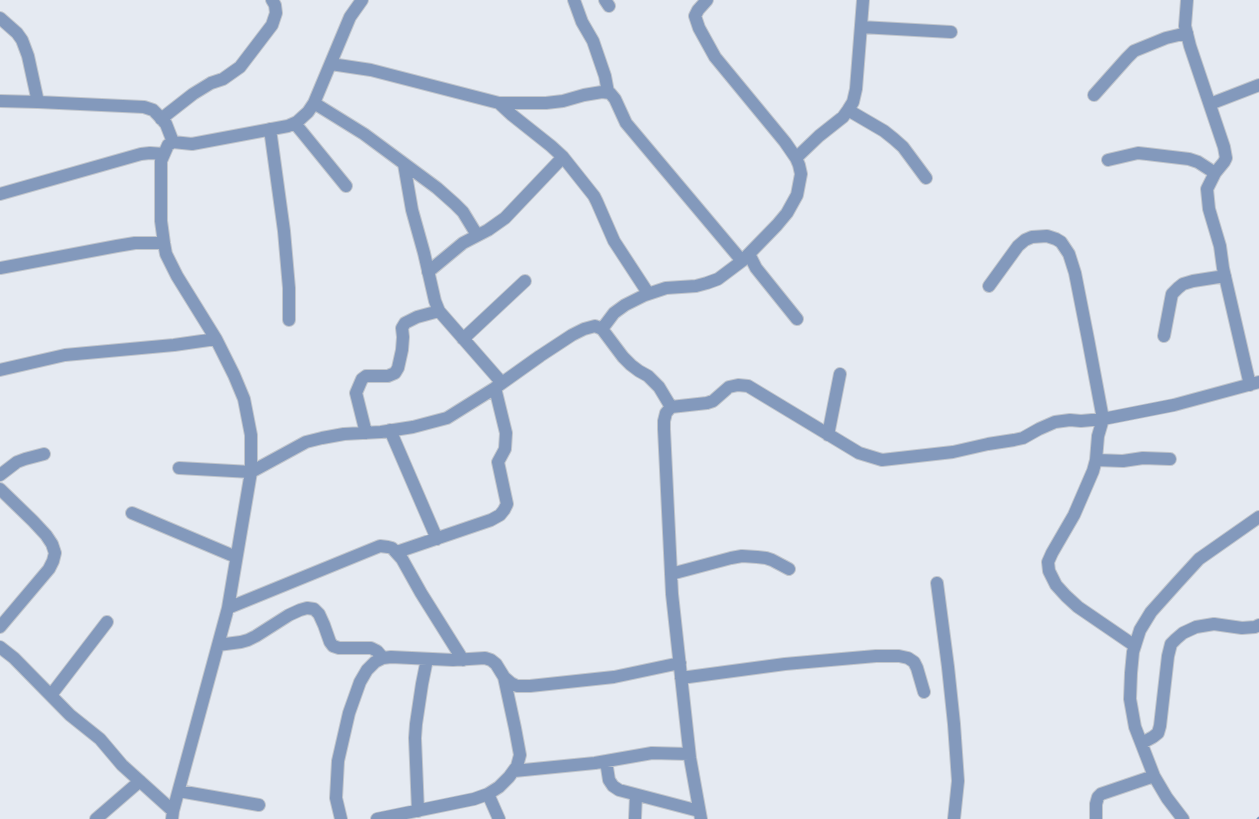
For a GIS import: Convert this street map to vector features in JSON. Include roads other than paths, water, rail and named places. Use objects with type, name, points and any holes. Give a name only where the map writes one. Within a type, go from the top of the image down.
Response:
[{"type":"street","points":[[162,119],[193,94],[223,79],[240,67],[272,26],[276,13],[272,0]]},
{"type":"street","points":[[173,815],[228,608],[251,472],[251,435],[244,399],[234,374],[216,339],[171,265],[164,243],[161,221],[161,161],[168,145],[173,142],[192,144],[288,126],[297,122],[308,112],[314,103],[350,17],[361,0]]},
{"type":"street","points":[[574,0],[582,22],[593,41],[605,76],[608,92],[615,98],[626,123],[756,268],[797,319]]},
{"type":"street","points":[[602,329],[614,313],[648,293],[666,288],[696,286],[718,279],[745,257],[777,225],[798,195],[801,174],[796,158],[715,56],[699,28],[695,16],[707,0]]},
{"type":"street","points":[[796,158],[818,136],[843,116],[853,102],[856,89],[863,0]]},
{"type":"street","points":[[606,761],[609,780],[619,790],[700,815],[689,754],[671,574],[664,421],[666,413],[671,407],[707,403],[713,401],[730,387],[738,385],[748,386],[859,453],[882,460],[948,453],[1023,438],[1055,422],[1103,419],[1174,405],[1254,383],[1225,276],[1220,246],[1208,199],[1207,190],[1215,173],[1226,158],[1185,26],[1187,0]]},
{"type":"street","points":[[0,18],[22,40],[28,56],[38,102]]},
{"type":"street","points":[[861,27],[951,32]]},
{"type":"street","points":[[1094,95],[1134,51],[1166,38],[1187,33]]},
{"type":"street","points":[[330,64],[371,70],[499,103],[546,103],[608,92]]},
{"type":"street","points":[[1210,104],[1259,85]]},
{"type":"street","points":[[0,102],[144,107],[153,110],[162,119],[173,142]]},
{"type":"street","points":[[314,103],[364,134],[437,188],[468,218],[477,235]]},
{"type":"street","points":[[499,103],[563,157],[597,202],[614,241],[648,293]]},
{"type":"street","points":[[848,110],[894,138],[926,178]]},
{"type":"street","points":[[297,122],[297,126],[346,186]]},
{"type":"street","points":[[270,129],[284,230],[289,288],[289,320]]},
{"type":"street","points":[[1108,160],[1138,153],[1154,154],[1189,159],[1198,162],[1215,173]]},
{"type":"street","points":[[0,194],[141,154],[164,154]]},
{"type":"street","points":[[428,272],[464,243],[504,218],[563,157]]},
{"type":"street","points":[[397,552],[491,520],[500,515],[507,504],[498,462],[505,449],[506,433],[498,385],[439,311],[412,210],[404,164]]},
{"type":"street","points":[[990,286],[1018,246],[1032,237],[1047,236],[1056,239],[1062,242],[1069,254],[1075,273],[1103,419],[1098,436],[1093,471],[1074,515],[1052,552],[1048,562],[1049,571],[1056,585],[1066,596],[1135,646]]},
{"type":"street","points":[[0,268],[126,244],[164,243]]},
{"type":"street","points":[[1164,336],[1172,294],[1178,288],[1192,281],[1225,276]]},
{"type":"street","points":[[463,339],[525,281]]},
{"type":"street","points":[[366,433],[356,393],[362,379],[366,376],[388,376],[395,373],[400,362],[403,344],[402,328],[405,323],[417,317],[439,311]]},
{"type":"street","points":[[179,468],[251,472],[306,442],[336,435],[413,427],[447,418],[572,335],[584,328],[595,326],[602,329],[631,365],[648,376],[659,388],[671,407]]},
{"type":"street","points":[[0,370],[66,355],[174,345],[216,339]]},
{"type":"street","points":[[828,435],[840,374]]},
{"type":"street","points":[[390,430],[437,539]]},
{"type":"street","points":[[0,474],[25,458],[44,454]]},
{"type":"street","points":[[1096,460],[1170,459]]},
{"type":"street","points":[[0,489],[46,535],[55,553],[50,569],[0,627]]},
{"type":"street","points":[[132,513],[236,557]]},
{"type":"street","points":[[1183,819],[1154,776],[1135,727],[1130,699],[1133,652],[1140,630],[1151,612],[1199,559],[1259,516]]},
{"type":"street","points":[[228,608],[380,546],[392,548],[397,552],[463,660]]},
{"type":"street","points":[[671,574],[742,556],[766,558],[789,570]]},
{"type":"street","points":[[937,582],[954,724],[958,781],[954,819]]},
{"type":"street","points":[[218,644],[248,640],[289,615],[307,608],[319,614],[333,646],[339,648],[371,648],[377,651],[383,658]]},
{"type":"street","points":[[50,695],[107,622]]},
{"type":"street","points":[[1142,743],[1153,737],[1158,732],[1160,726],[1166,665],[1172,644],[1176,639],[1183,633],[1196,627],[1214,624],[1242,628],[1259,625]]},
{"type":"street","points":[[0,647],[14,658],[70,714],[100,739],[122,765],[173,815]]},
{"type":"street","points":[[681,678],[785,664],[876,656],[899,656],[914,662],[924,692]]},
{"type":"street","points":[[341,819],[336,798],[338,761],[349,713],[360,682],[367,670],[375,662],[391,657],[463,660],[485,658],[491,660],[500,669],[504,677],[515,728],[520,755],[514,771],[499,787],[488,794],[474,799],[422,813],[377,819]]},
{"type":"street","points":[[422,813],[415,738],[427,659]]},
{"type":"street","points":[[504,677],[517,686],[530,686],[614,677],[680,663]]},
{"type":"street","points":[[514,771],[576,765],[652,753],[689,754]]},
{"type":"street","points":[[1096,819],[1096,804],[1101,794],[1154,776]]},
{"type":"street","points":[[96,819],[140,781]]},
{"type":"street","points":[[179,790],[259,805]]},
{"type":"street","points":[[488,794],[499,819]]},
{"type":"street","points":[[634,819],[636,795]]}]
